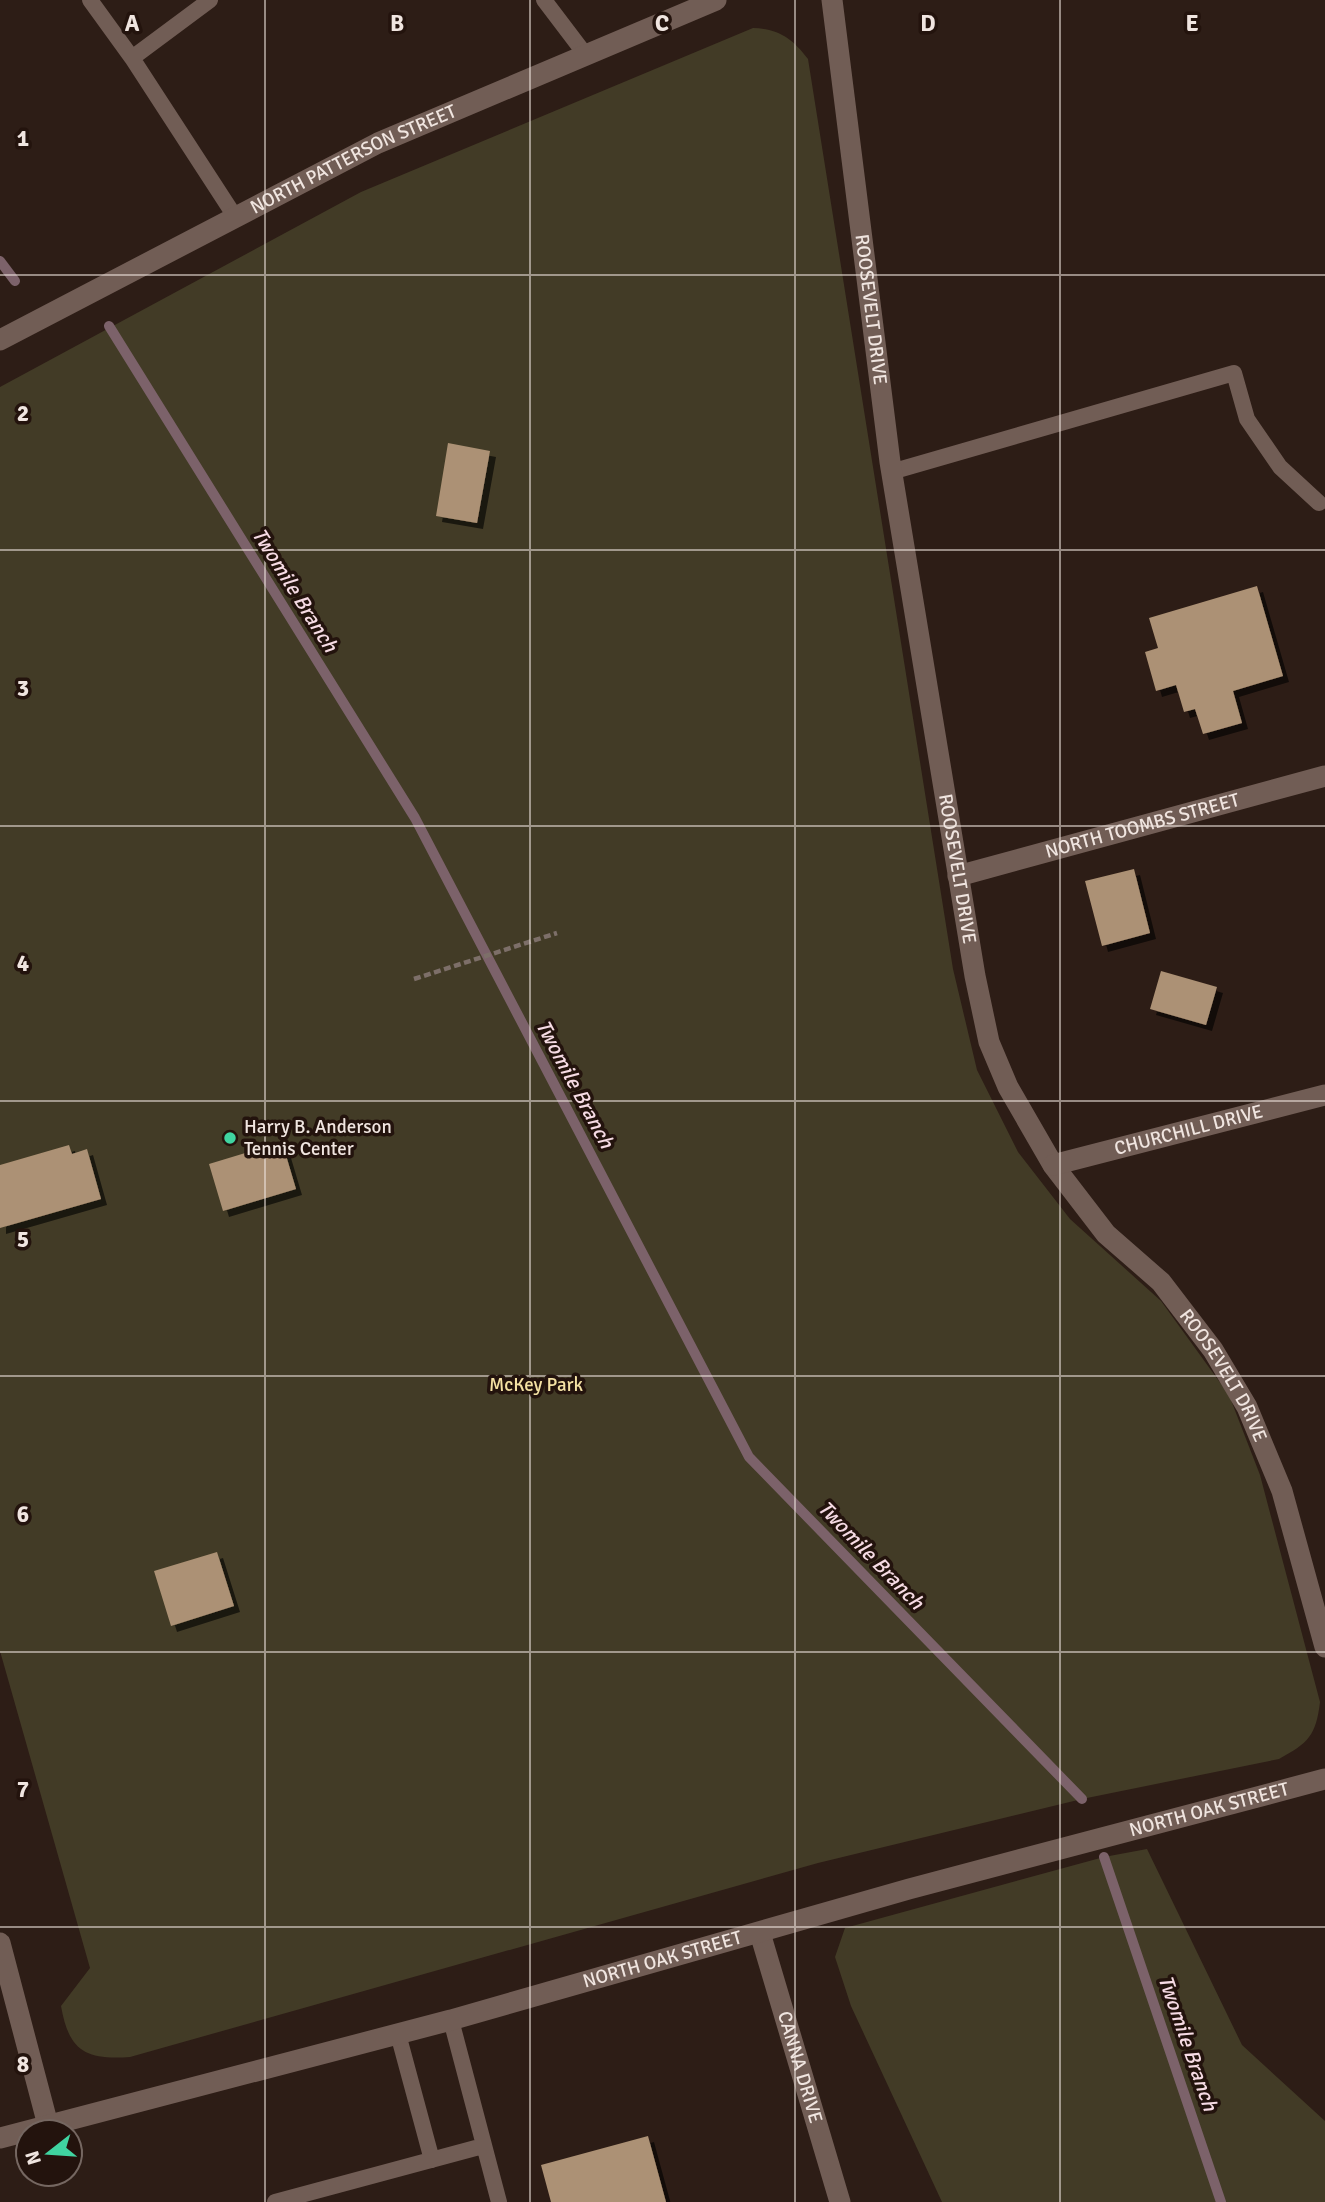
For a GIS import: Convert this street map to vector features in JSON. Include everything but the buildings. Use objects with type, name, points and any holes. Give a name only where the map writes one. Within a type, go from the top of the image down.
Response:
[{"type":"street","name":"NORTH PATTERSON STREET","points":[[0,340],[234,215],[378,143],[716,0]]},
{"type":"street","name":"ROOSEVELT DRIVE","points":[[832,0],[891,472],[958,876],[989,1042],[1008,1087],[1053,1165],[1106,1234],[1161,1282],[1213,1350],[1247,1407],[1282,1491],[1325,1647]]},
{"type":"street","name":"NORTH TOOMBS STREET","points":[[958,876],[1325,776]]},
{"type":"street","name":"CHURCHILL DRIVE","points":[[1053,1165],[1325,1095]]},
{"type":"street","name":"NORTH OAK STREET","points":[[75,2118],[451,2020],[909,1889],[1325,1779]]},
{"type":"street","name":"CANNA DRIVE","points":[[760,1933],[840,2202]]},
{"type":"street","points":[[0,1943],[46,2118]]},
{"type":"lane","points":[[90,0],[132,58],[234,215]]},
{"type":"lane","points":[[132,58],[209,0]]},
{"type":"lane","points":[[544,0],[585,54]]},
{"type":"lane","points":[[891,472],[1234,373],[1247,419],[1280,467],[1319,503]]},
{"type":"lane","points":[[451,2020],[499,2202]]},
{"type":"lane","points":[[398,2034],[432,2160]]},
{"type":"lane","points":[[275,2202],[483,2146]]},
{"type":"path","points":[[414,979],[557,933]]},
{"type":"green space","name":"McKey Park","points":[[753,28],[770,30],[784,36],[808,59],[953,969],[977,1070],[1018,1152],[1070,1219],[1161,1301],[1229,1395],[1260,1475],[1320,1702],[1316,1723],[1304,1743],[1279,1759],[1082,1799],[818,1863],[130,2057],[101,2057],[91,2054],[74,2043],[64,2021],[61,2006],[90,1968],[0,1651],[0,387],[361,192]]},
{"type":"green space","points":[[1147,1849],[1242,2045],[1325,2121],[1325,2202],[942,2202],[851,2006],[835,1957],[845,1928],[1104,1857]]},
{"type":"waterway","points":[[0,261],[15,281]]},
{"type":"waterway","name":"Twomile Branch","points":[[109,326],[415,818],[749,1457],[1082,1799]]},
{"type":"waterway","name":"Twomile Branch","points":[[1104,1857],[1221,2202]]},
{"type":"place","name":"Harry B. Anderson Tennis Center","points":[[230,1138]]}]
